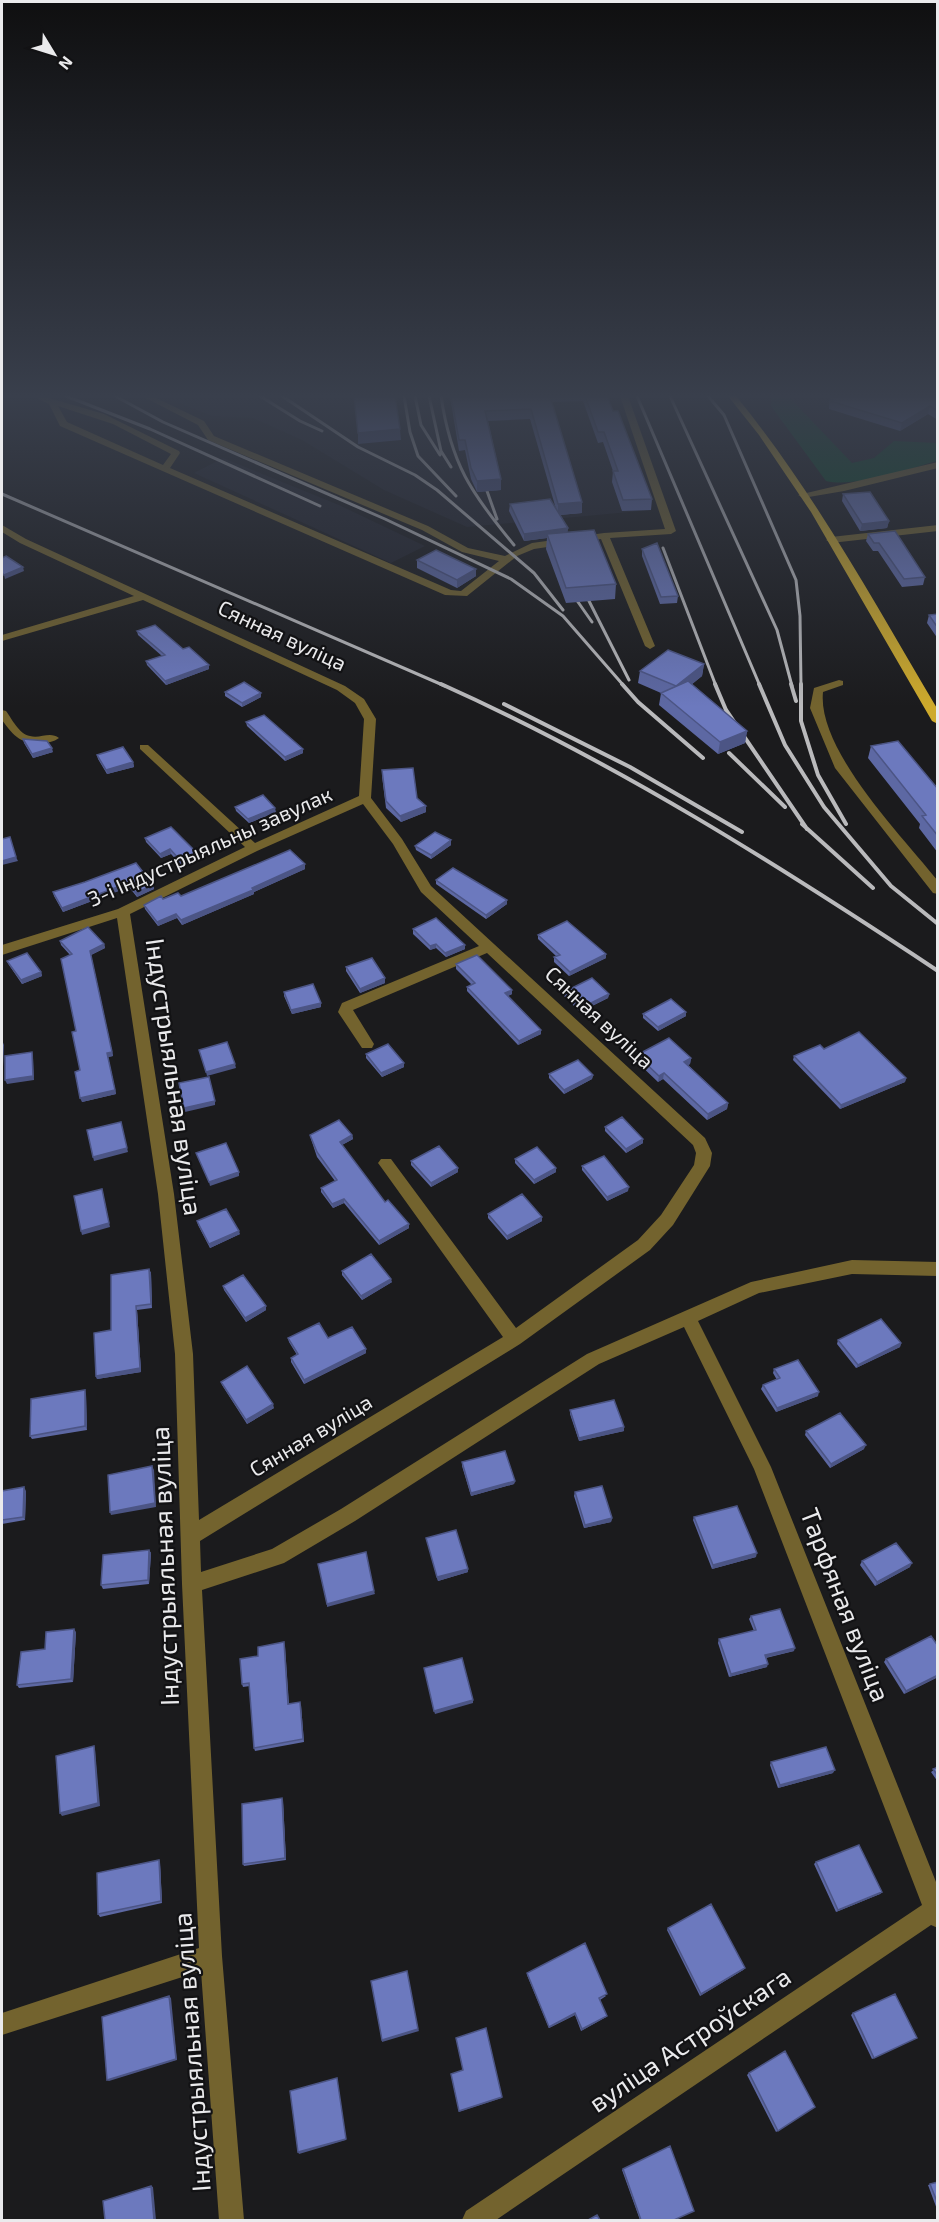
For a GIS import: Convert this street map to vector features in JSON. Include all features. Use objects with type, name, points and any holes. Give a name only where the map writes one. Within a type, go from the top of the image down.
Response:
[{"type":"main road","points":[[806,500],[938,721]]},
{"type":"street","points":[[233,500],[449,593],[463,594],[522,550],[532,546],[604,536],[671,531],[660,500]]},
{"type":"street","points":[[360,500],[425,528],[465,550],[508,560]]},
{"type":"street","name":"Сянная вуліца","points":[[2,528],[23,541],[341,688],[360,701],[370,719],[365,798],[398,842],[426,889],[700,1142],[704,1153],[702,1166],[667,1220],[644,1245],[514,1339],[190,1536]]},
{"type":"street","points":[[831,540],[938,528]]},
{"type":"street","points":[[604,536],[650,646]]},
{"type":"street","points":[[2,638],[146,596]]},
{"type":"street","points":[[839,683],[818,690],[816,708],[841,768],[938,890]]},
{"type":"street","points":[[2,713],[28,742],[53,738]]},
{"type":"street","points":[[2,734],[15,730]]},
{"type":"street","points":[[144,747],[253,848]]},
{"type":"street","name":"3-і Індустрыяльны завулак","points":[[2,950],[123,912],[253,848],[365,798]]},
{"type":"street","name":"Індустрыяльная вуліца","points":[[123,912],[166,1194],[184,1354],[192,1584],[211,1956],[232,2220]]},
{"type":"street","points":[[367,1044],[345,1012],[347,1007],[488,947]]},
{"type":"street","points":[[386,1163],[514,1339]]},
{"type":"street","points":[[192,1584],[277,1557],[348,1515],[592,1359],[757,1287],[852,1267],[938,1269]]},
{"type":"street","name":"Тарфяная вуліца","points":[[688,1318],[762,1467],[937,1911]]},
{"type":"street","name":"вуліца Астроўскага","points":[[475,2220],[937,1911]]},
{"type":"street","points":[[2,2024],[211,1956]]},
{"type":"shaded area","points":[[252,500],[326,500],[425,546],[391,563]]},
{"type":"shaded area","points":[[406,500],[647,500],[651,510],[467,527]]},
{"type":"building","points":[[550,500],[568,528],[524,534],[510,504]]},
{"type":"building","points":[[557,500],[581,500],[582,502],[558,504]]},
{"type":"building","points":[[847,500],[875,500],[889,521],[862,524]]},
{"type":"building","points":[[594,530],[616,584],[566,588],[547,534]]},
{"type":"building","points":[[895,531],[925,577],[904,579],[879,543],[874,543],[868,534]]},
{"type":"building","points":[[657,543],[678,596],[661,597],[642,549]]},
{"type":"building","points":[[436,550],[476,569],[457,580],[417,560]]},
{"type":"building","points":[[6,556],[23,567],[4,575],[2,558]]},
{"type":"building","points":[[938,614],[938,628],[929,615]]},
{"type":"building","points":[[155,625],[183,649],[189,647],[209,665],[165,681],[146,661],[165,655],[137,631]]},
{"type":"building","points":[[668,650],[704,664],[676,686],[640,671]]},
{"type":"building","points":[[688,681],[747,731],[720,742],[661,693]]},
{"type":"building","points":[[244,682],[261,693],[242,703],[225,692]]},
{"type":"building","points":[[264,715],[303,749],[285,757],[246,722]]},
{"type":"building","points":[[23,739],[47,741],[52,748],[32,754]]},
{"type":"building","points":[[898,741],[938,789],[938,836],[922,816],[926,815],[871,746]]},
{"type":"building","points":[[123,747],[133,762],[106,770],[97,755]]},
{"type":"building","points":[[413,768],[417,798],[426,806],[400,816],[386,801],[382,770]]},
{"type":"building","points":[[263,795],[275,808],[248,819],[235,807]]},
{"type":"building","points":[[171,827],[197,853],[180,860],[170,849],[160,854],[145,838]]},
{"type":"building","points":[[435,832],[451,840],[431,855],[415,846]]},
{"type":"building","points":[[10,837],[16,857],[2,861],[2,839]]},
{"type":"building","points":[[290,850],[305,864],[252,888],[253,890],[181,920],[176,914],[157,922],[144,905],[161,896],[163,899],[178,893],[181,896]]},
{"type":"building","points":[[136,863],[153,885],[136,893],[128,883],[62,908],[53,892],[85,882]]},
{"type":"building","points":[[453,868],[507,900],[486,915],[436,880]]},
{"type":"building","points":[[436,918],[465,945],[445,953],[436,944],[430,946],[413,929]]},
{"type":"building","points":[[567,921],[606,954],[570,972],[554,957],[560,955],[538,935]]},
{"type":"building","points":[[88,927],[104,944],[90,951],[112,1052],[107,1053],[115,1090],[80,1098],[75,1072],[80,1070],[72,1032],[76,1031],[61,959],[72,954],[60,941]]},
{"type":"building","points":[[27,953],[41,972],[21,980],[7,961]]},
{"type":"building","points":[[477,955],[512,990],[505,993],[541,1030],[519,1041],[467,987],[475,983],[456,964]]},
{"type":"building","points":[[372,958],[385,978],[360,989],[346,967]]},
{"type":"building","points":[[592,978],[609,994],[581,1008],[564,992]]},
{"type":"building","points":[[313,984],[321,1003],[291,1010],[284,992]]},
{"type":"building","points":[[671,999],[686,1012],[658,1027],[643,1014]]},
{"type":"building","points":[[859,1032],[906,1078],[841,1105],[794,1056],[820,1045],[824,1049]]},
{"type":"building","points":[[669,1038],[691,1058],[684,1062],[728,1103],[708,1114],[664,1073],[659,1076],[637,1055]]},
{"type":"building","points":[[227,1042],[235,1064],[206,1072],[199,1050]]},
{"type":"building","points":[[388,1044],[404,1063],[381,1073],[366,1054]]},
{"type":"building","points":[[32,1052],[33,1076],[5,1080],[5,1056]]},
{"type":"building","points":[[578,1060],[593,1075],[564,1090],[549,1074]]},
{"type":"building","points":[[209,1077],[215,1101],[184,1108],[179,1083]]},
{"type":"building","points":[[622,1117],[643,1139],[626,1149],[605,1127]]},
{"type":"building","points":[[339,1120],[352,1135],[340,1142],[385,1202],[388,1200],[409,1224],[379,1241],[344,1199],[332,1204],[321,1188],[337,1180],[317,1152],[310,1135]]},
{"type":"building","points":[[121,1122],[127,1148],[93,1157],[87,1130]]},
{"type":"building","points":[[226,1143],[239,1172],[209,1182],[196,1153]]},
{"type":"building","points":[[439,1146],[458,1168],[431,1183],[411,1161]]},
{"type":"building","points":[[537,1147],[556,1168],[534,1180],[515,1159]]},
{"type":"building","points":[[604,1156],[629,1187],[607,1197],[582,1166]]},
{"type":"building","points":[[102,1189],[109,1223],[81,1231],[74,1196]]},
{"type":"building","points":[[522,1194],[542,1217],[507,1236],[488,1214]]},
{"type":"building","points":[[226,1209],[239,1231],[209,1244],[197,1221]]},
{"type":"building","points":[[371,1254],[391,1279],[361,1296],[342,1271]]},
{"type":"building","points":[[149,1269],[151,1304],[136,1306],[140,1368],[96,1376],[94,1333],[111,1330],[111,1275]]},
{"type":"building","points":[[243,1275],[266,1306],[245,1318],[223,1286]]},
{"type":"building","points":[[881,1319],[901,1343],[858,1365],[838,1340]]},
{"type":"building","points":[[319,1323],[328,1338],[352,1327],[366,1349],[304,1380],[291,1358],[298,1354],[288,1338]]},
{"type":"building","points":[[798,1360],[819,1392],[777,1408],[763,1385],[780,1378],[774,1369]]},
{"type":"building","points":[[247,1366],[273,1404],[246,1420],[221,1382]]},
{"type":"building","points":[[85,1390],[85,1426],[30,1436],[31,1399]]},
{"type":"building","points":[[614,1400],[624,1427],[579,1438],[570,1410]]},
{"type":"building","points":[[840,1413],[866,1445],[831,1464],[806,1431]]},
{"type":"building","points":[[505,1451],[515,1481],[471,1493],[462,1462]]},
{"type":"building","points":[[152,1466],[155,1503],[110,1512],[108,1475]]},
{"type":"building","points":[[602,1486],[612,1518],[585,1525],[575,1492]]},
{"type":"building","points":[[24,1487],[23,1517],[2,1520],[2,1491]]},
{"type":"building","points":[[737,1506],[757,1553],[713,1565],[694,1517]]},
{"type":"building","points":[[456,1530],[468,1569],[437,1577],[426,1538]]},
{"type":"building","points":[[896,1543],[912,1563],[877,1582],[862,1561]]},
{"type":"building","points":[[149,1550],[148,1580],[101,1585],[103,1555]]},
{"type":"building","points":[[366,1552],[374,1591],[327,1604],[318,1564]]},
{"type":"building","points":[[780,1609],[795,1648],[765,1655],[768,1664],[731,1674],[719,1639],[756,1630],[751,1616]]},
{"type":"building","points":[[74,1629],[71,1679],[17,1685],[21,1652],[45,1649],[46,1632]]},
{"type":"building","points":[[931,1636],[938,1646],[938,1675],[906,1691],[886,1659]]},
{"type":"building","points":[[284,1642],[288,1704],[300,1702],[303,1739],[254,1748],[249,1683],[242,1684],[240,1659],[258,1656],[258,1647]]},
{"type":"building","points":[[462,1658],[473,1700],[434,1711],[424,1668]]},
{"type":"building","points":[[94,1746],[98,1803],[60,1813],[56,1756]]},
{"type":"building","points":[[826,1747],[835,1770],[780,1785],[771,1762]]},
{"type":"building","points":[[282,1798],[285,1858],[243,1864],[242,1804]]},
{"type":"building","points":[[859,1845],[882,1892],[838,1910],[816,1862]]},
{"type":"building","points":[[159,1860],[161,1901],[98,1914],[97,1873]]},
{"type":"building","points":[[711,1904],[745,1968],[701,1994],[668,1928]]},
{"type":"building","points":[[585,1943],[607,1994],[599,1998],[607,2016],[582,2029],[575,2013],[549,2027],[527,1973]]},
{"type":"building","points":[[407,1971],[418,2029],[382,2040],[371,1981]]},
{"type":"building","points":[[895,1994],[917,2038],[874,2058],[853,2013]]},
{"type":"building","points":[[169,1996],[176,2059],[107,2080],[102,2017]]},
{"type":"building","points":[[486,2028],[502,2097],[459,2111],[451,2074],[463,2070],[456,2038]]},
{"type":"building","points":[[785,2051],[815,2107],[778,2131],[749,2073]]},
{"type":"building","points":[[337,2078],[346,2139],[298,2152],[290,2091]]},
{"type":"building","points":[[670,2146],[694,2211],[674,2220],[641,2220],[623,2169]]},
{"type":"building","points":[[938,2182],[938,2204],[930,2184]]},
{"type":"building","points":[[151,2186],[154,2220],[105,2220],[103,2201]]},
{"type":"building","points":[[597,2215],[600,2220],[588,2220]]},
{"type":"railway","points":[[15,500],[445,686]]},
{"type":"railway","points":[[306,500],[320,506]]},
{"type":"railway","points":[[341,500],[511,579],[563,616],[624,686]]},
{"type":"railway","points":[[448,500],[534,573],[563,610]]},
{"type":"railway","points":[[480,500],[514,545]]},
{"type":"railway","points":[[490,500],[497,519]]},
{"type":"railway","points":[[681,500],[760,686]]},
{"type":"railway","points":[[717,500],[777,630],[792,686]]},
{"type":"railway","points":[[761,500],[796,580],[800,616],[801,686]]},
{"type":"railway","points":[[663,548],[716,686]]},
{"type":"railway","points":[[589,601],[629,680]]},
{"type":"railway","points":[[578,602],[592,622]]},
{"type":"railway","points":[[441,684],[570,747],[696,817],[938,971]]},
{"type":"railway","points":[[622,684],[638,702],[703,758]]},
{"type":"railway","points":[[715,684],[726,710],[806,828]]},
{"type":"railway","points":[[759,684],[785,745],[824,807],[891,886],[938,924]]},
{"type":"railway","points":[[791,684],[796,701]]},
{"type":"railway","points":[[801,686],[801,721],[818,775],[846,824]]},
{"type":"railway","points":[[504,704],[630,767],[742,832]]},
{"type":"railway","points":[[729,753],[785,807]]},
{"type":"railway","points":[[802,824],[806,828]]},
{"type":"railway","points":[[806,828],[873,888]]}]
